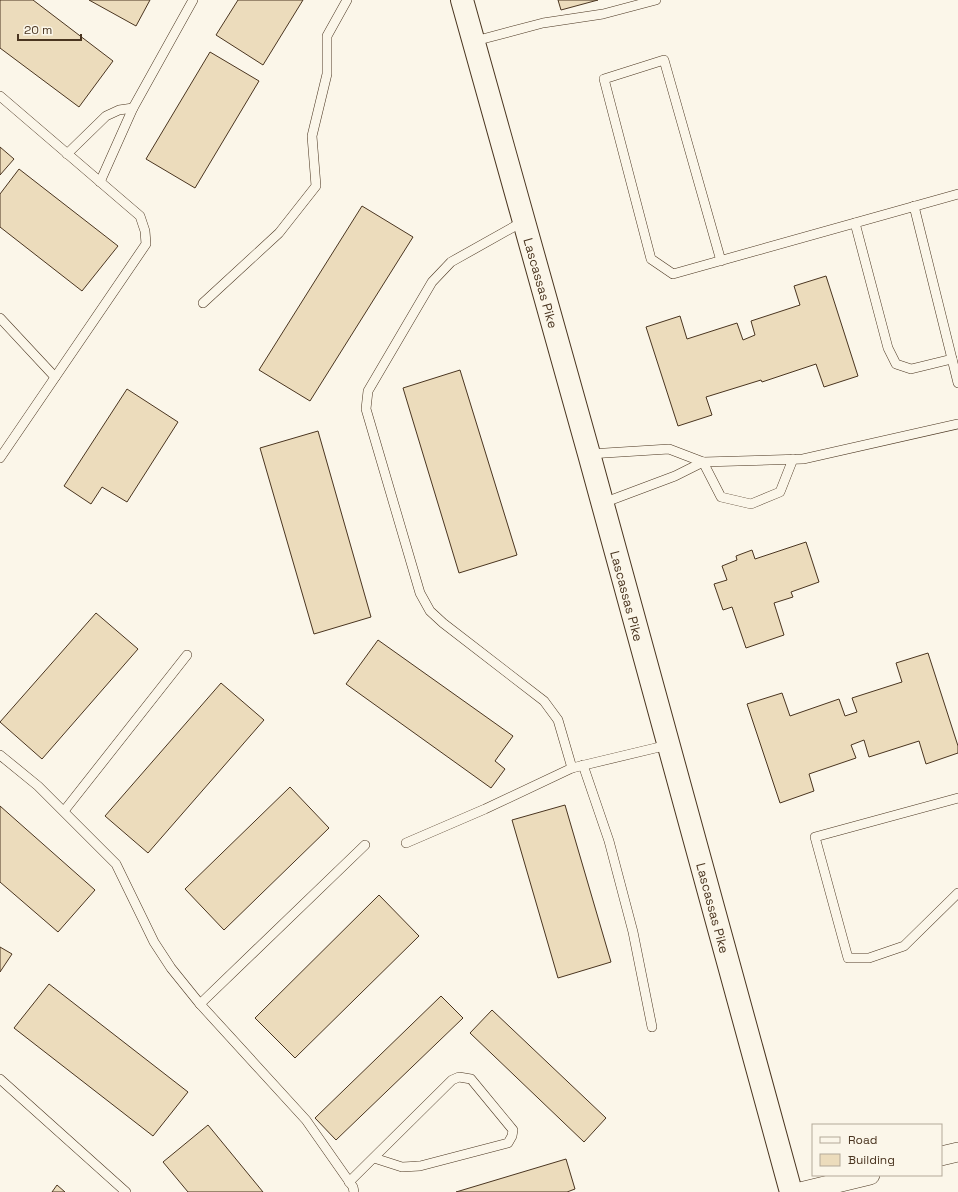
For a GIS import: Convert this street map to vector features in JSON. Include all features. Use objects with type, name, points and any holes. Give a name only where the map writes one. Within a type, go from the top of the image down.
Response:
[{"type":"main road","name":"Lascassas Pike","points":[[462,0],[475,41],[589,454],[791,1192]]},
{"type":"street","points":[[942,1156],[958,1152]]},
{"type":"street","points":[[800,1192],[866,1176]]},
{"type":"lane","points":[[100,182],[133,108],[193,0]]},
{"type":"lane","points":[[203,303],[279,233],[316,186],[312,136],[327,74],[327,36],[347,0]]},
{"type":"lane","points":[[475,41],[542,23],[604,14],[656,0]]},
{"type":"lane","points":[[721,261],[664,60],[604,79],[651,259],[673,274],[721,261],[958,194]]},
{"type":"lane","points":[[0,96],[140,216],[145,231],[146,244],[0,458]]},
{"type":"lane","points":[[67,154],[106,116],[119,110],[133,108]]},
{"type":"lane","points":[[914,206],[958,384]]},
{"type":"lane","points":[[524,221],[451,262],[432,282],[368,391],[366,410],[420,593],[430,611],[443,624],[544,701],[558,720],[572,768]]},
{"type":"lane","points":[[855,223],[888,348],[896,364],[911,369],[952,359]]},
{"type":"lane","points":[[0,318],[55,377]]},
{"type":"lane","points":[[589,454],[669,449],[703,462],[803,459],[958,424]]},
{"type":"lane","points":[[703,462],[721,496],[751,504],[780,492],[793,459]]},
{"type":"lane","points":[[602,504],[675,476],[703,462]]},
{"type":"lane","points":[[64,811],[187,655]]},
{"type":"lane","points":[[406,843],[486,809],[572,768],[668,745]]},
{"type":"lane","points":[[0,755],[38,786],[116,864],[154,942],[170,968],[200,1004],[306,1120],[350,1182],[354,1192]]},
{"type":"lane","points":[[583,765],[611,848],[633,932],[652,1027]]},
{"type":"lane","points":[[958,798],[816,837],[848,958],[869,958],[904,946],[958,893]]},
{"type":"lane","points":[[200,1004],[365,845]]},
{"type":"lane","points":[[350,1182],[374,1158],[452,1080],[459,1077],[471,1079],[513,1130],[512,1136],[508,1142],[420,1166],[402,1166],[374,1158]]},
{"type":"lane","points":[[0,1079],[126,1192]]},
{"type":"building","points":[[0,0],[33,0],[113,61],[79,107],[0,48]]},
{"type":"building","points":[[89,0],[150,0],[136,26]]},
{"type":"building","points":[[238,0],[303,0],[263,65],[216,35]]},
{"type":"building","points":[[558,0],[598,0],[561,10]]},
{"type":"building","points":[[210,52],[259,81],[195,188],[146,159]]},
{"type":"building","points":[[0,147],[14,159],[0,175]]},
{"type":"building","points":[[19,169],[118,246],[82,291],[0,227],[0,194]]},
{"type":"building","points":[[362,206],[413,237],[310,401],[259,370]]},
{"type":"building","points":[[826,276],[858,376],[824,387],[816,364],[762,382],[761,380],[706,397],[712,415],[678,426],[646,327],[680,316],[687,339],[737,323],[743,340],[755,335],[751,321],[800,305],[794,286]]},
{"type":"building","points":[[460,370],[517,555],[459,573],[403,388]]},
{"type":"building","points":[[127,389],[178,422],[127,502],[102,487],[91,504],[64,486]]},
{"type":"building","points":[[318,431],[371,617],[314,634],[260,448]]},
{"type":"building","points":[[806,542],[819,582],[791,592],[793,597],[774,603],[784,635],[746,648],[732,607],[723,610],[714,584],[727,580],[722,566],[737,560],[736,556],[752,550],[755,559]]},
{"type":"building","points":[[96,613],[138,649],[42,759],[0,722]]},
{"type":"building","points":[[378,640],[513,736],[495,761],[505,769],[491,788],[346,684]]},
{"type":"building","points":[[928,653],[958,746],[958,753],[926,764],[919,741],[869,757],[864,740],[851,745],[856,758],[809,774],[814,791],[780,803],[747,704],[782,693],[790,716],[839,699],[845,716],[857,712],[852,698],[902,682],[896,663]]},
{"type":"building","points":[[221,683],[264,720],[148,853],[105,816]]},
{"type":"building","points":[[290,787],[329,828],[224,930],[185,889]]},
{"type":"building","points":[[565,805],[611,962],[558,978],[512,820]]},
{"type":"building","points":[[0,806],[95,890],[58,932],[0,882]]},
{"type":"building","points":[[379,895],[419,936],[295,1058],[255,1018]]},
{"type":"building","points":[[0,947],[12,954],[0,972]]},
{"type":"building","points":[[49,984],[188,1092],[153,1136],[14,1028]]},
{"type":"building","points":[[441,996],[463,1018],[336,1140],[315,1118]]},
{"type":"building","points":[[492,1010],[606,1118],[584,1142],[470,1033]]},
{"type":"building","points":[[208,1125],[263,1192],[188,1192],[163,1162]]},
{"type":"building","points":[[566,1159],[575,1189],[567,1192],[456,1192]]},
{"type":"building","points":[[57,1185],[65,1192],[52,1192]]}]
